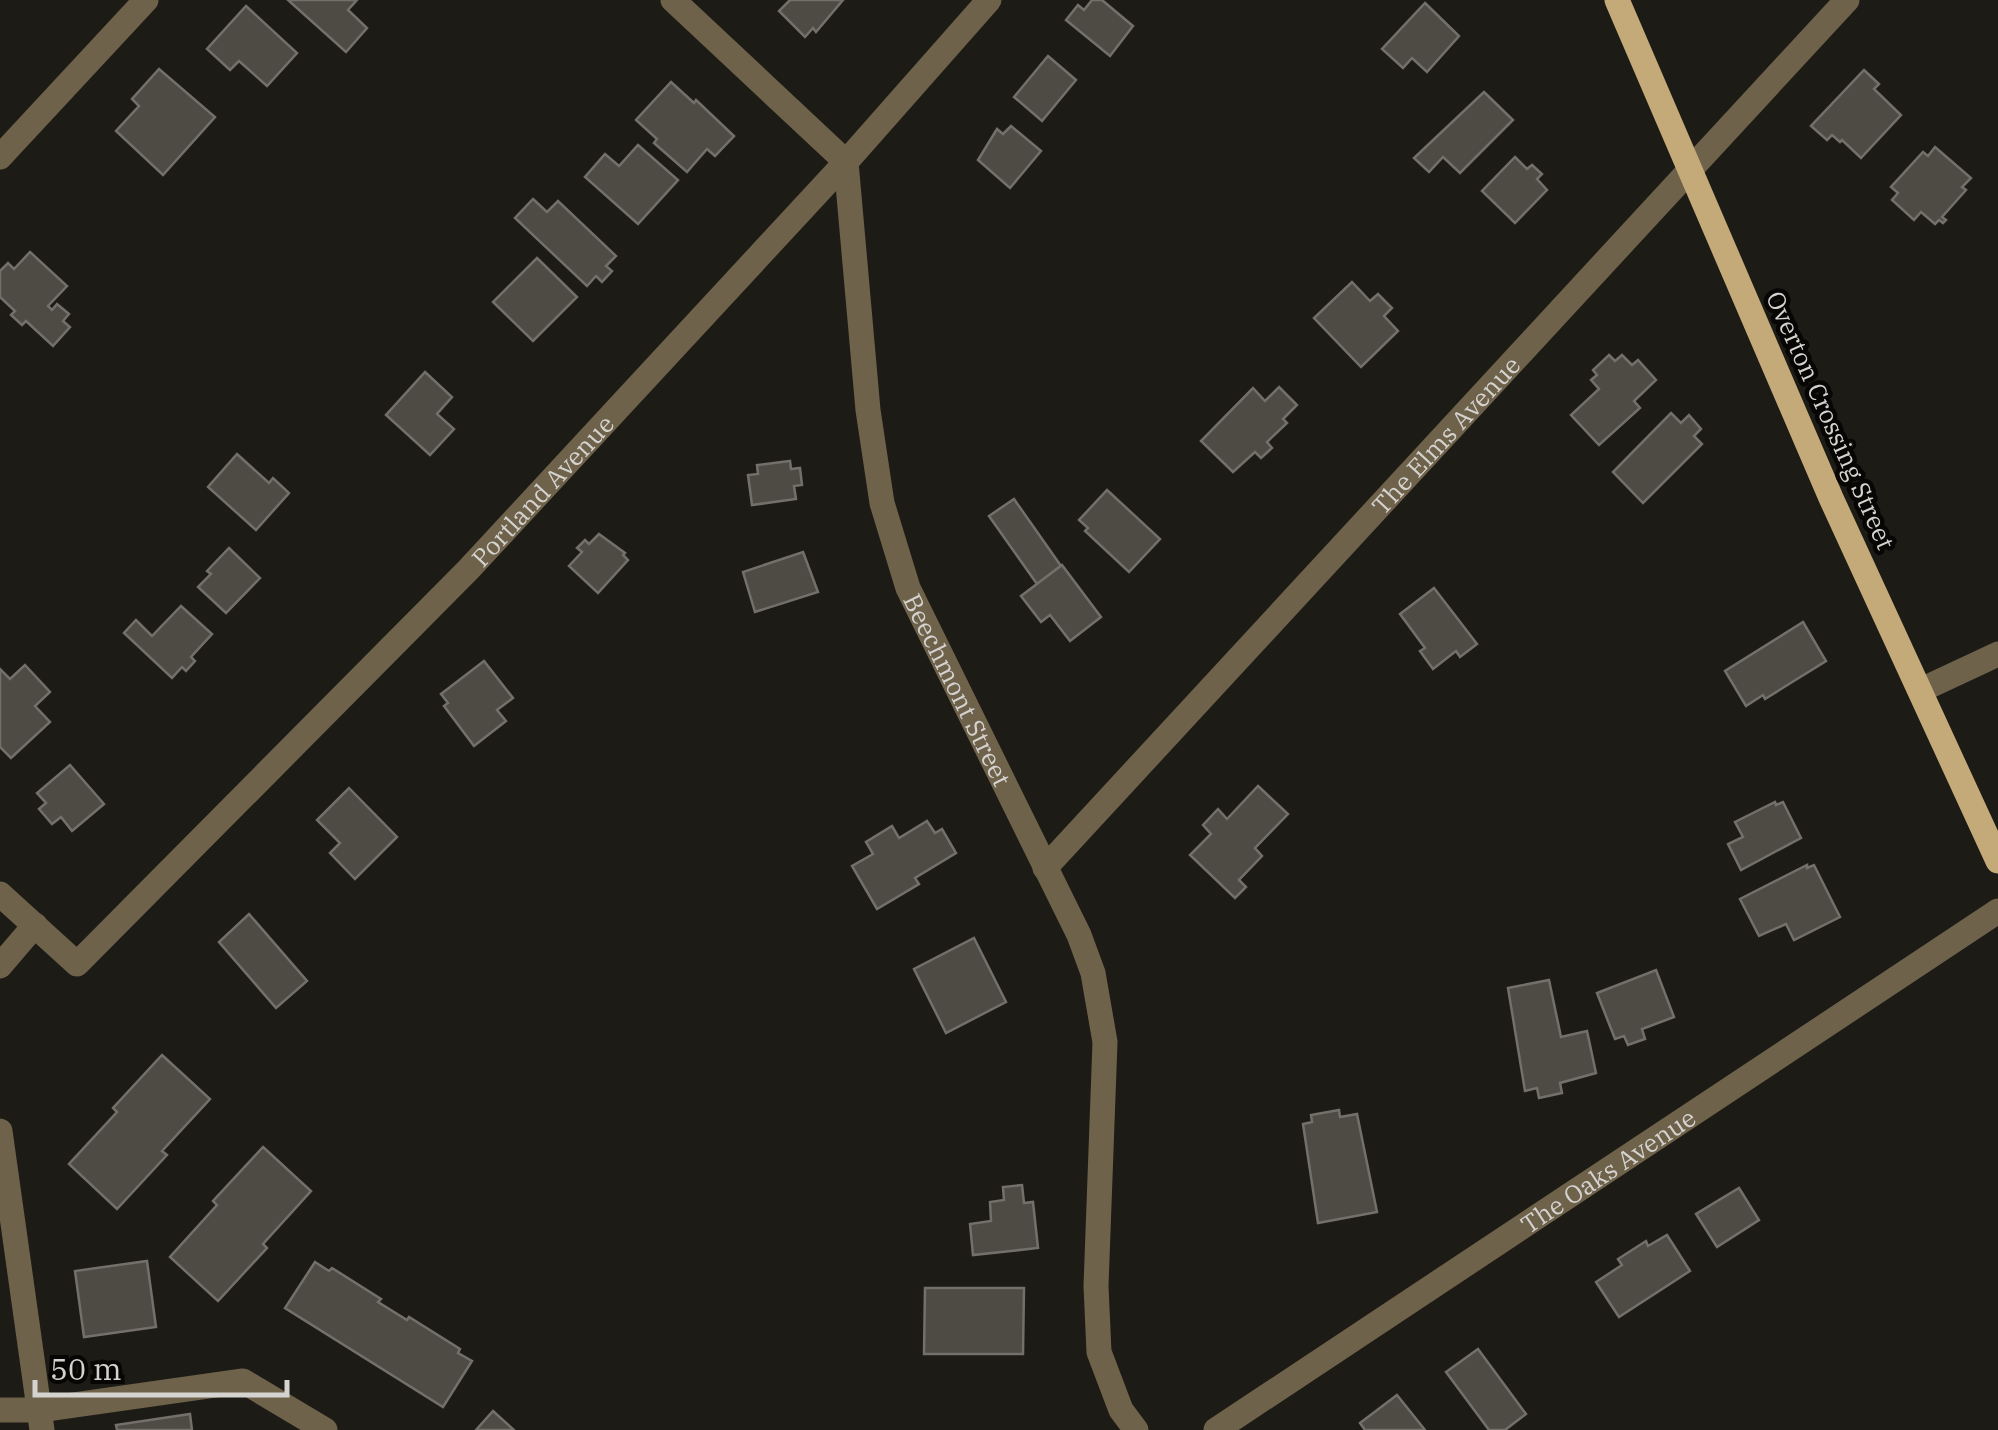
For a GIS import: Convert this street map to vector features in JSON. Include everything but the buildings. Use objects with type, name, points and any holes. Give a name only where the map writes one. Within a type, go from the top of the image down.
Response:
[{"type":"main road","name":"Overton Crossing Street","points":[[1617,0],[1831,498],[1998,861]]},
{"type":"street","points":[[0,157],[146,0]]},
{"type":"street","points":[[673,0],[846,162]]},
{"type":"street","name":"Portland Avenue","points":[[35,926],[77,964],[468,570],[846,162],[989,0]]},
{"type":"street","name":"The Elms Avenue","points":[[1046,868],[1848,0]]},
{"type":"street","name":"Beechmont Street","points":[[846,162],[868,410],[882,503],[908,588],[1079,936],[1093,972],[1106,1076],[1096,1286],[1099,1352],[1122,1410],[1136,1430]]},
{"type":"street","points":[[1922,690],[1998,654]]},
{"type":"street","points":[[0,894],[35,926],[0,966]]},
{"type":"street","name":"The Oaks Avenue","points":[[1216,1430],[1998,911]]},
{"type":"street","points":[[0,1131],[41,1420]]},
{"type":"street","points":[[0,1410],[41,1420],[244,1381],[325,1430]]}]
